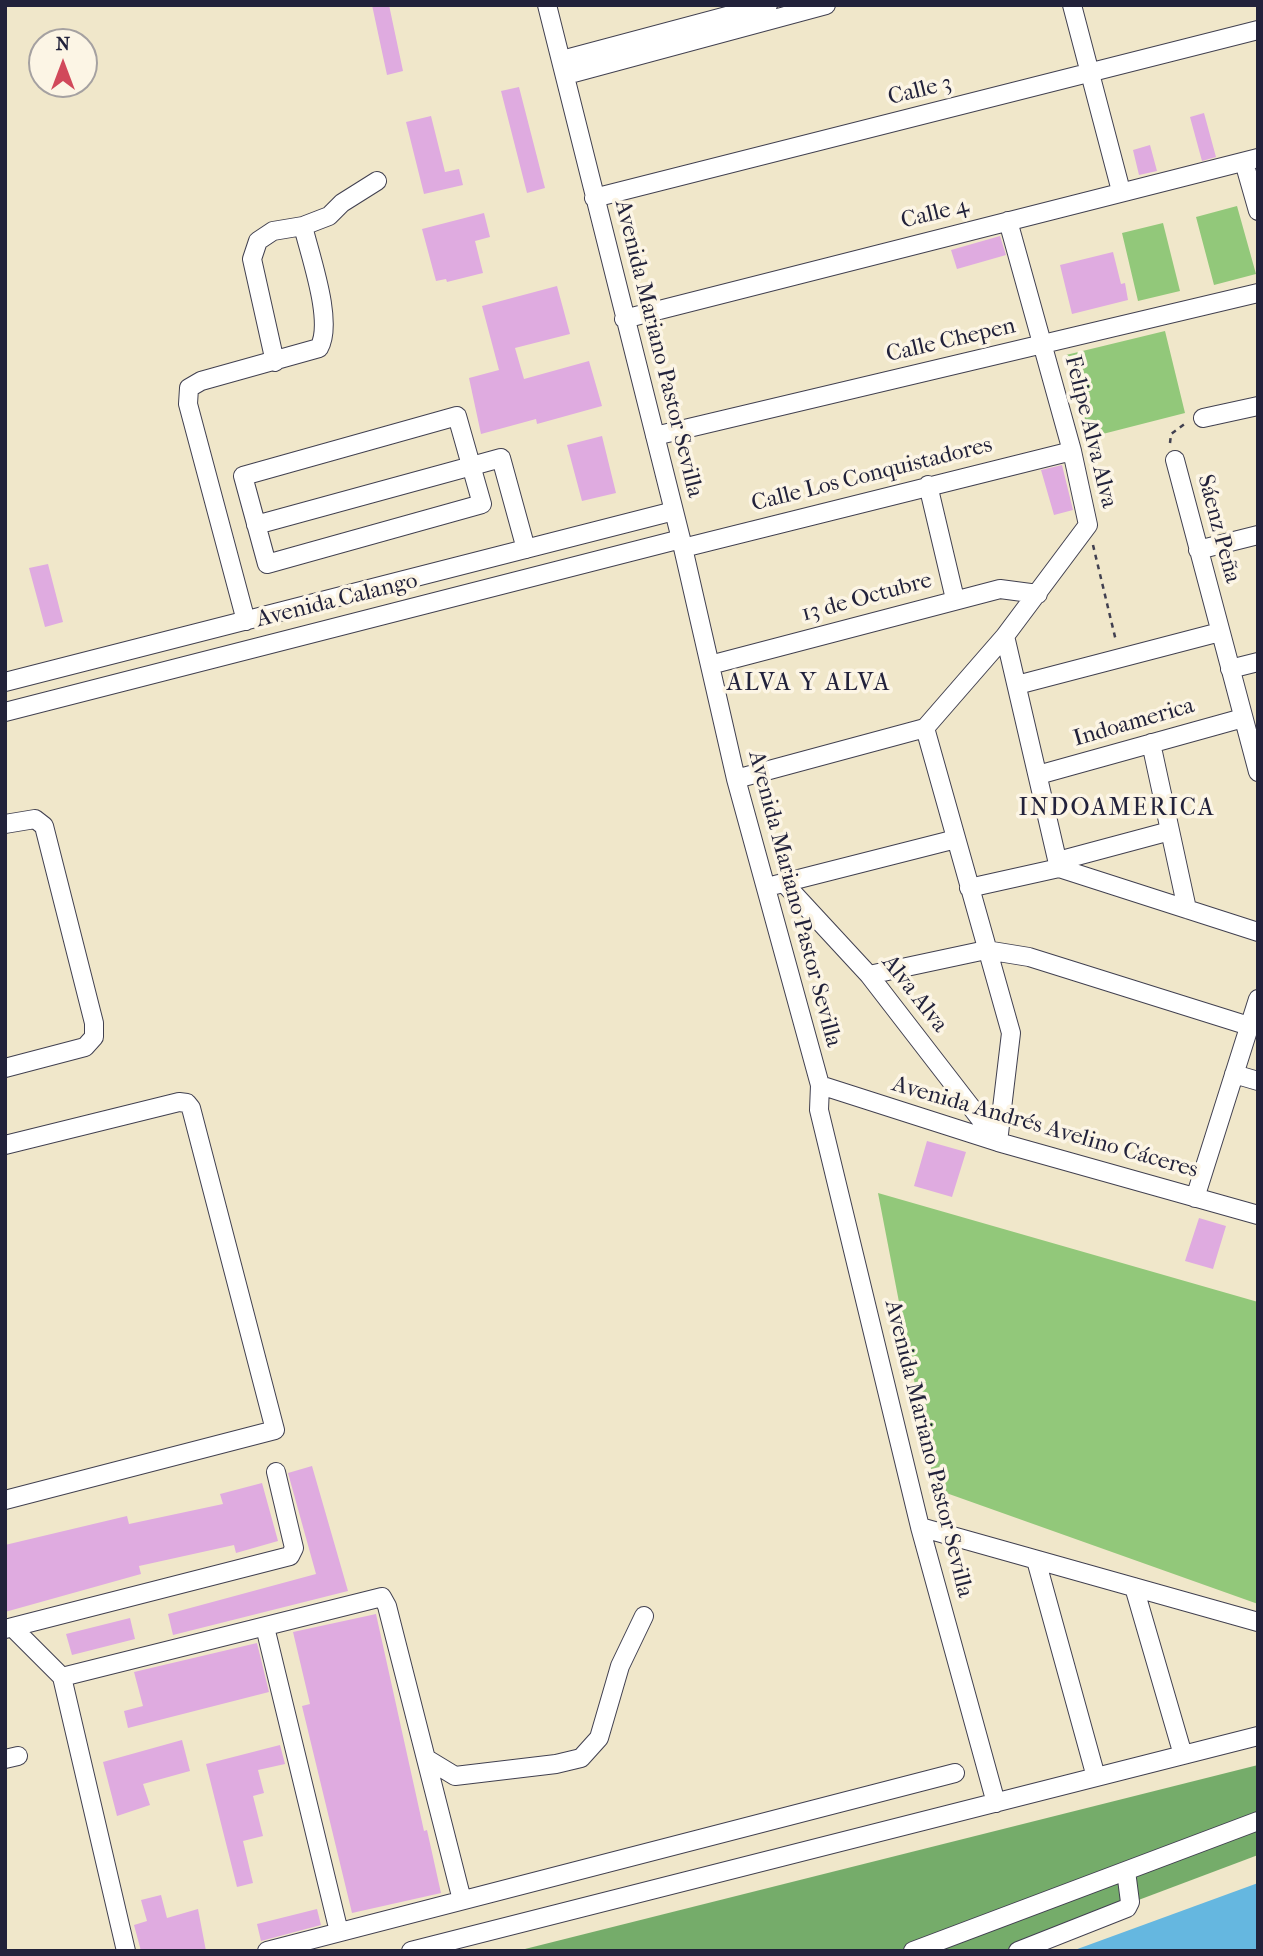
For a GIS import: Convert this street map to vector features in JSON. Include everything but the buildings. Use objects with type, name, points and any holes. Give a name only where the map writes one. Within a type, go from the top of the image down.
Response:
[{"type":"street","name":"Avenida Mariano Pastor Sevilla","points":[[547,5],[674,511],[736,779],[820,1085],[819,1110],[920,1527],[996,1803]]},
{"type":"street","points":[[564,67],[768,5]]},
{"type":"street","points":[[564,67],[826,5]]},
{"type":"street","points":[[1072,5],[1121,191]]},
{"type":"street","name":"Calle 3","points":[[594,198],[1258,30]]},
{"type":"street","points":[[1251,160],[1258,211]]},
{"type":"street","name":"Calle 4","points":[[624,318],[1251,160]]},
{"type":"street","points":[[275,362],[252,259],[258,241],[273,231],[303,226],[329,216],[342,203],[377,181]]},
{"type":"street","name":"Felipe Alva Alva","points":[[925,728],[1005,636],[1088,525],[1072,451],[1008,221]]},
{"type":"street","points":[[246,621],[188,404],[189,388],[201,381],[319,348],[324,339],[324,320],[303,226]]},
{"type":"street","name":"Calle Chepen","points":[[655,436],[1258,293]]},
{"type":"street","points":[[1203,418],[1258,406]]},
{"type":"street","points":[[457,416],[471,466],[482,504],[267,564],[243,476],[457,416]]},
{"type":"street","name":"Calle Los Conquistadores","points":[[682,544],[1072,451]]},
{"type":"street","points":[[257,525],[501,458],[527,549]]},
{"type":"street","name":"Sáenz Peña","points":[[1175,460],[1258,772]]},
{"type":"street","points":[[928,485],[955,599]]},
{"type":"street","name":"Avenida Calango","points":[[5,682],[674,511]]},
{"type":"street","points":[[1198,550],[1258,535]]},
{"type":"street","name":"Avenida Calango","points":[[5,712],[682,544]]},
{"type":"street","name":"13 de Octubre","points":[[710,665],[1000,589],[1038,594]]},
{"type":"street","points":[[1017,685],[1220,632]]},
{"type":"street","points":[[1005,636],[1058,864]]},
{"type":"street","points":[[1230,668],[1258,662]]},
{"type":"street","name":"Indoamerica","points":[[1038,775],[1243,718]]},
{"type":"street","points":[[736,779],[925,728],[1011,1033],[998,1142]]},
{"type":"street","points":[[1150,743],[1187,909]]},
{"type":"street","points":[[5,824],[35,818],[44,826],[94,1023],[94,1037],[85,1047],[5,1068]]},
{"type":"street","points":[[969,888],[1170,831]]},
{"type":"street","points":[[765,887],[956,839]]},
{"type":"street","points":[[1058,864],[1258,932]]},
{"type":"street","name":"Alva Alva","points":[[783,882],[869,975],[998,1142]]},
{"type":"street","points":[[869,975],[986,950],[1029,957],[1249,1026]]},
{"type":"street","points":[[1195,1198],[1258,999]]},
{"type":"street","points":[[1234,1074],[1258,1068]]},
{"type":"street","points":[[1234,1074],[1258,1081]]},
{"type":"street","name":"Avenida Andrés Avelino Cáceres","points":[[820,1085],[998,1142],[1258,1215]]},
{"type":"street","points":[[5,1145],[178,1102],[187,1103],[191,1108],[275,1430],[5,1500]]},
{"type":"street","points":[[9,1628],[290,1556],[295,1548],[276,1472]]},
{"type":"street","points":[[920,1527],[1258,1622]]},
{"type":"street","points":[[1036,1560],[1096,1777]]},
{"type":"street","points":[[1134,1587],[1183,1755]]},
{"type":"street","points":[[62,1677],[382,1597],[387,1606],[462,1900]]},
{"type":"street","points":[[427,1759],[455,1776],[556,1764],[581,1758],[599,1738],[620,1666],[644,1616]]},
{"type":"street","points":[[265,1627],[339,1932]]},
{"type":"street","points":[[9,1628],[62,1677],[127,1951]]},
{"type":"street","points":[[411,1951],[445,1947],[1258,1735]]},
{"type":"street","points":[[267,1951],[955,1773]]},
{"type":"street","points":[[438,1805],[455,1776]]},
{"type":"street","points":[[913,1951],[1258,1821]]},
{"type":"street","points":[[1018,1951],[1126,1908],[1130,1902],[1126,1871]]},
{"type":"path","points":[[1175,460],[1171,434],[1176,427],[1203,418]]},
{"type":"path","points":[[1088,525],[1120,658]]},
{"type":"green space","points":[[1237,206],[1256,274],[1214,285],[1196,217]]},
{"type":"green space","points":[[1163,223],[1180,291],[1138,301],[1122,233]]},
{"type":"green space","points":[[1165,331],[1185,413],[1087,438],[1066,355]]},
{"type":"green space","points":[[878,1193],[1258,1302],[1258,1604],[935,1489]]},
{"type":"green space","points":[[1258,1765],[1258,1855],[1003,1951],[517,1951]]},
{"type":"water","points":[[1258,1883],[1258,1951],[1072,1951]]},
{"type":"district","name":"ALVA Y ALVA","points":[[809,684]]},
{"type":"district","name":"INDOAMERICA","points":[[1117,809]]}]
